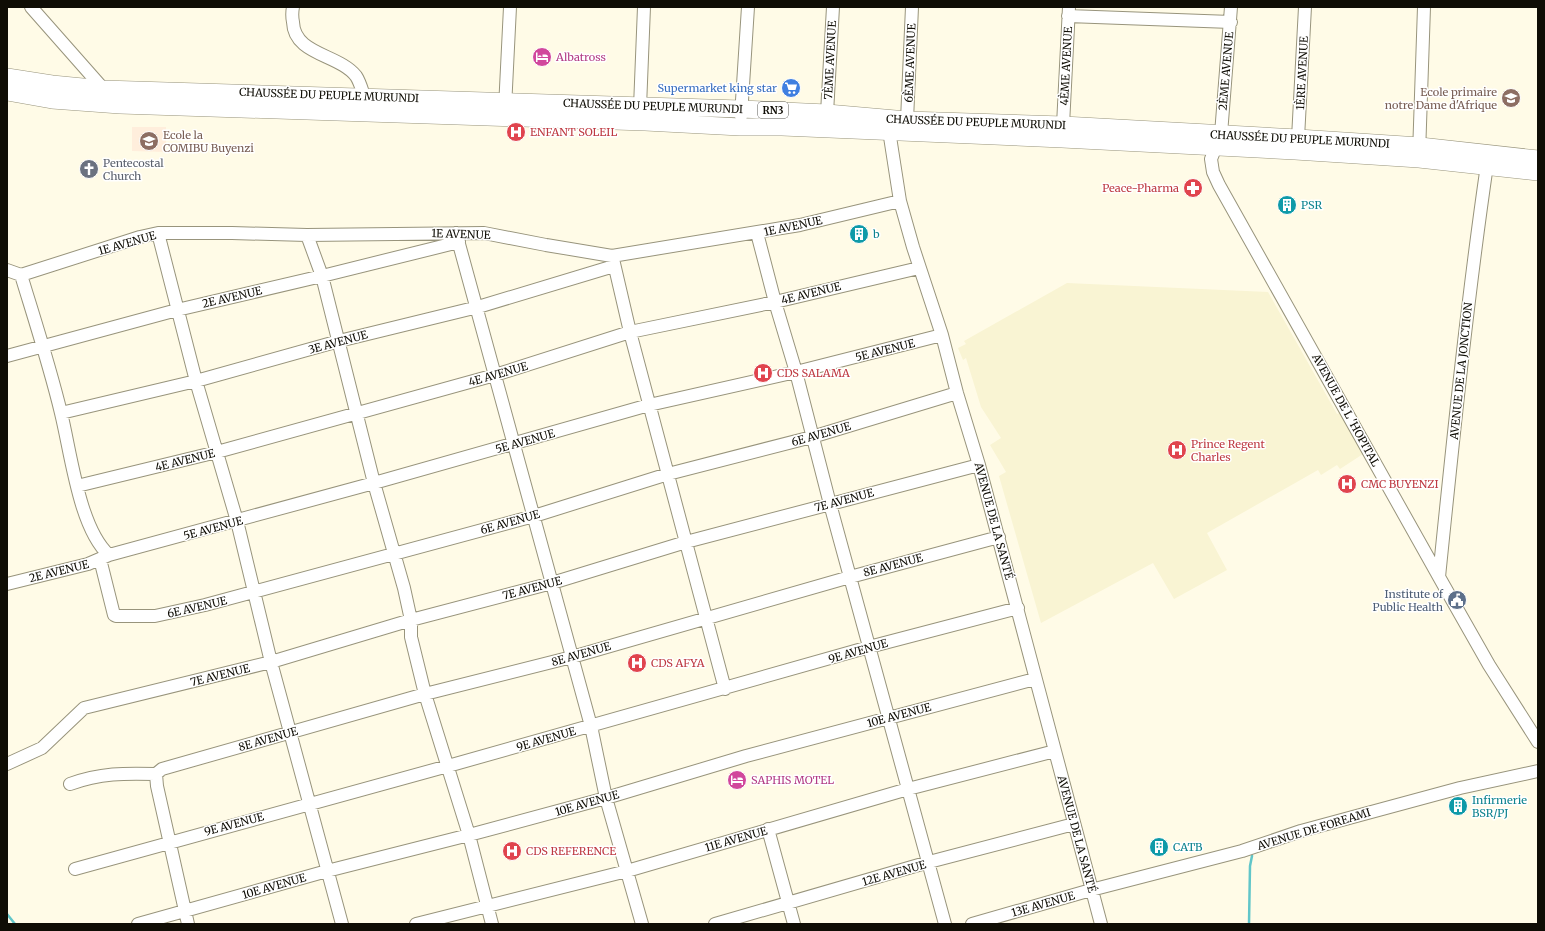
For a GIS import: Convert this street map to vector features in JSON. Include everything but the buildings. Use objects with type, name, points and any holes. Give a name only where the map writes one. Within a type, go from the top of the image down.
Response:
[{"type":"highway","name":"CHAUSSÉE DU PEUPLE MURUNDI","points":[[7,77],[52,84],[103,89],[364,96],[828,113],[888,125],[908,120],[1063,125],[1218,141],[1538,159]]},
{"type":"highway","name":"CHAUSSÉE DU PEUPLE MURUNDI","points":[[7,92],[52,100],[120,105],[645,122],[740,127],[888,125],[1062,139],[1218,141],[1298,138],[1420,153],[1538,172]]},
{"type":"street","points":[[31,7],[103,89],[120,105]]},
{"type":"street","points":[[293,7],[293,27],[297,38],[307,47],[337,63],[356,76],[364,96]]},
{"type":"street","points":[[505,118],[510,7]]},
{"type":"street","points":[[640,107],[644,7]]},
{"type":"street","points":[[740,127],[748,7]]},
{"type":"street","name":"7ÈME AVENUE","points":[[828,113],[833,7]]},
{"type":"street","name":"6ÈME AVENUE","points":[[908,120],[912,7]]},
{"type":"street","name":"2ÈME AVENUE","points":[[1218,141],[1231,7]]},
{"type":"street","name":"1ÈRE AVENUE","points":[[1298,138],[1305,7]]},
{"type":"street","points":[[1420,153],[1424,7]]},
{"type":"street","points":[[1069,11],[1230,22]]},
{"type":"street","name":"4ÈME AVENUE","points":[[1063,125],[1069,11]]},
{"type":"street","name":"AVENUE DE LA SANTÉ","points":[[888,125],[900,201],[919,268],[942,335],[957,393],[979,465],[1101,924]]},
{"type":"street","name":"AVENUE DE L 'HOPITAL","points":[[1218,141],[1211,159],[1213,172],[1219,185],[1489,665],[1538,742]]},
{"type":"street","name":"AVENUE DE LA JONCTION","points":[[1439,577],[1461,364],[1487,165]]},
{"type":"street","name":"1E AVENUE","points":[[21,275],[140,237],[158,233],[458,237],[484,233],[613,261],[800,225],[900,201]]},
{"type":"street","points":[[158,233],[196,381],[237,521],[271,662],[342,924]]},
{"type":"street","points":[[757,233],[929,862],[944,924]]},
{"type":"street","points":[[308,235],[322,276],[374,483],[395,554],[411,620],[412,637],[426,694],[469,835],[492,924]]},
{"type":"street","points":[[458,237],[591,726],[606,798],[642,924]]},
{"type":"street","name":"2E AVENUE","points":[[7,356],[177,310],[322,276],[458,237]]},
{"type":"street","points":[[613,261],[649,405],[725,689]]},
{"type":"street","name":"3E AVENUE","points":[[61,413],[196,381],[339,341],[478,307],[613,261]]},
{"type":"street","name":"4E AVENUE","points":[[77,486],[217,452],[357,412],[496,375],[630,332],[776,302],[919,268]]},
{"type":"street","points":[[7,270],[21,275],[61,413],[77,486],[88,524],[105,557]]},
{"type":"street","name":"5E AVENUE","points":[[105,557],[515,444],[649,405],[796,372],[942,335]]},
{"type":"street","name":"6E AVENUE","points":[[105,557],[112,613],[116,616],[155,616],[205,606],[534,516],[668,474],[812,437],[957,393]]},
{"type":"street","name":"7E AVENUE","points":[[7,764],[42,748],[84,708],[271,662],[411,620],[552,584],[686,542],[979,465]]},
{"type":"street","name":"8E AVENUE","points":[[70,784],[88,778],[111,774],[159,772],[290,732],[426,694],[572,657],[850,576],[999,537]]},
{"type":"street","name":"2E AVENUE","points":[[7,584],[88,564],[105,557]]},
{"type":"street","name":"9E AVENUE","points":[[74,869],[725,689],[869,647],[1018,608]]},
{"type":"street","name":"10E AVENUE","points":[[138,924],[327,871],[606,798],[746,756],[1035,679]]},
{"type":"street","name":"11E AVENUE","points":[[416,924],[627,871],[908,789],[1055,751]]},
{"type":"street","name":"AVENUE DE FOREAMI","points":[[1091,890],[1242,851],[1301,830],[1445,792],[1538,771]]},
{"type":"street","points":[[159,772],[157,786],[188,924]]},
{"type":"street","name":"12E AVENUE","points":[[714,924],[789,904],[929,862],[1074,824]]},
{"type":"street","points":[[768,829],[794,924]]},
{"type":"street","name":"13E AVENUE","points":[[972,924],[1091,890]]},
{"type":"shaded area","name":"Ecole la COMIBU Buyenzi","points":[[132,127],[166,127],[166,152],[132,151]]},
{"type":"shaded area","name":"Prince Regent Charles","points":[[1067,283],[1268,292],[1337,414],[1340,413],[1363,454],[1340,469],[1337,465],[1321,475],[1318,470],[1207,533],[1227,570],[1174,599],[1153,563],[1041,623],[999,476],[1006,472],[990,445],[1001,438],[981,407],[966,358],[963,360],[958,348],[966,344],[964,341]]},
{"type":"waterway","points":[[1249,924],[1250,866],[1252,856]]},
{"type":"waterway","points":[[7,914],[15,924]]},
{"type":"place","name":"Albatross","points":[[542,57]]},
{"type":"place","name":"Supermarket king star","points":[[791,88]]},
{"type":"place","name":"Ecole primaire notre Dame d'Afrique","points":[[1511,98]]},
{"type":"place","name":"ENFANT SOLEIL","points":[[516,132]]},
{"type":"place","name":"Ecole la COMIBU Buyenzi","points":[[149,141]]},
{"type":"place","name":"Pentecostal Church","points":[[89,169]]},
{"type":"place","name":"Peace-Pharma","points":[[1193,188]]},
{"type":"place","name":"PSR","points":[[1287,205]]},
{"type":"place","name":"b","points":[[859,234]]},
{"type":"place","name":"CDS SALAMA","points":[[763,373]]},
{"type":"place","name":"Prince Regent Charles","points":[[1177,450]]},
{"type":"place","name":"CMC BUYENZI","points":[[1347,484]]},
{"type":"place","name":"Institute of Public Health","points":[[1457,600]]},
{"type":"place","name":"CDS AFYA","points":[[637,663]]},
{"type":"place","name":"SAPHIS MOTEL","points":[[737,780]]},
{"type":"place","name":"Infirmerie BSR/PJ","points":[[1458,806]]},
{"type":"place","name":"CATB","points":[[1159,847]]},
{"type":"place","name":"CDS REFERENCE","points":[[512,851]]}]
